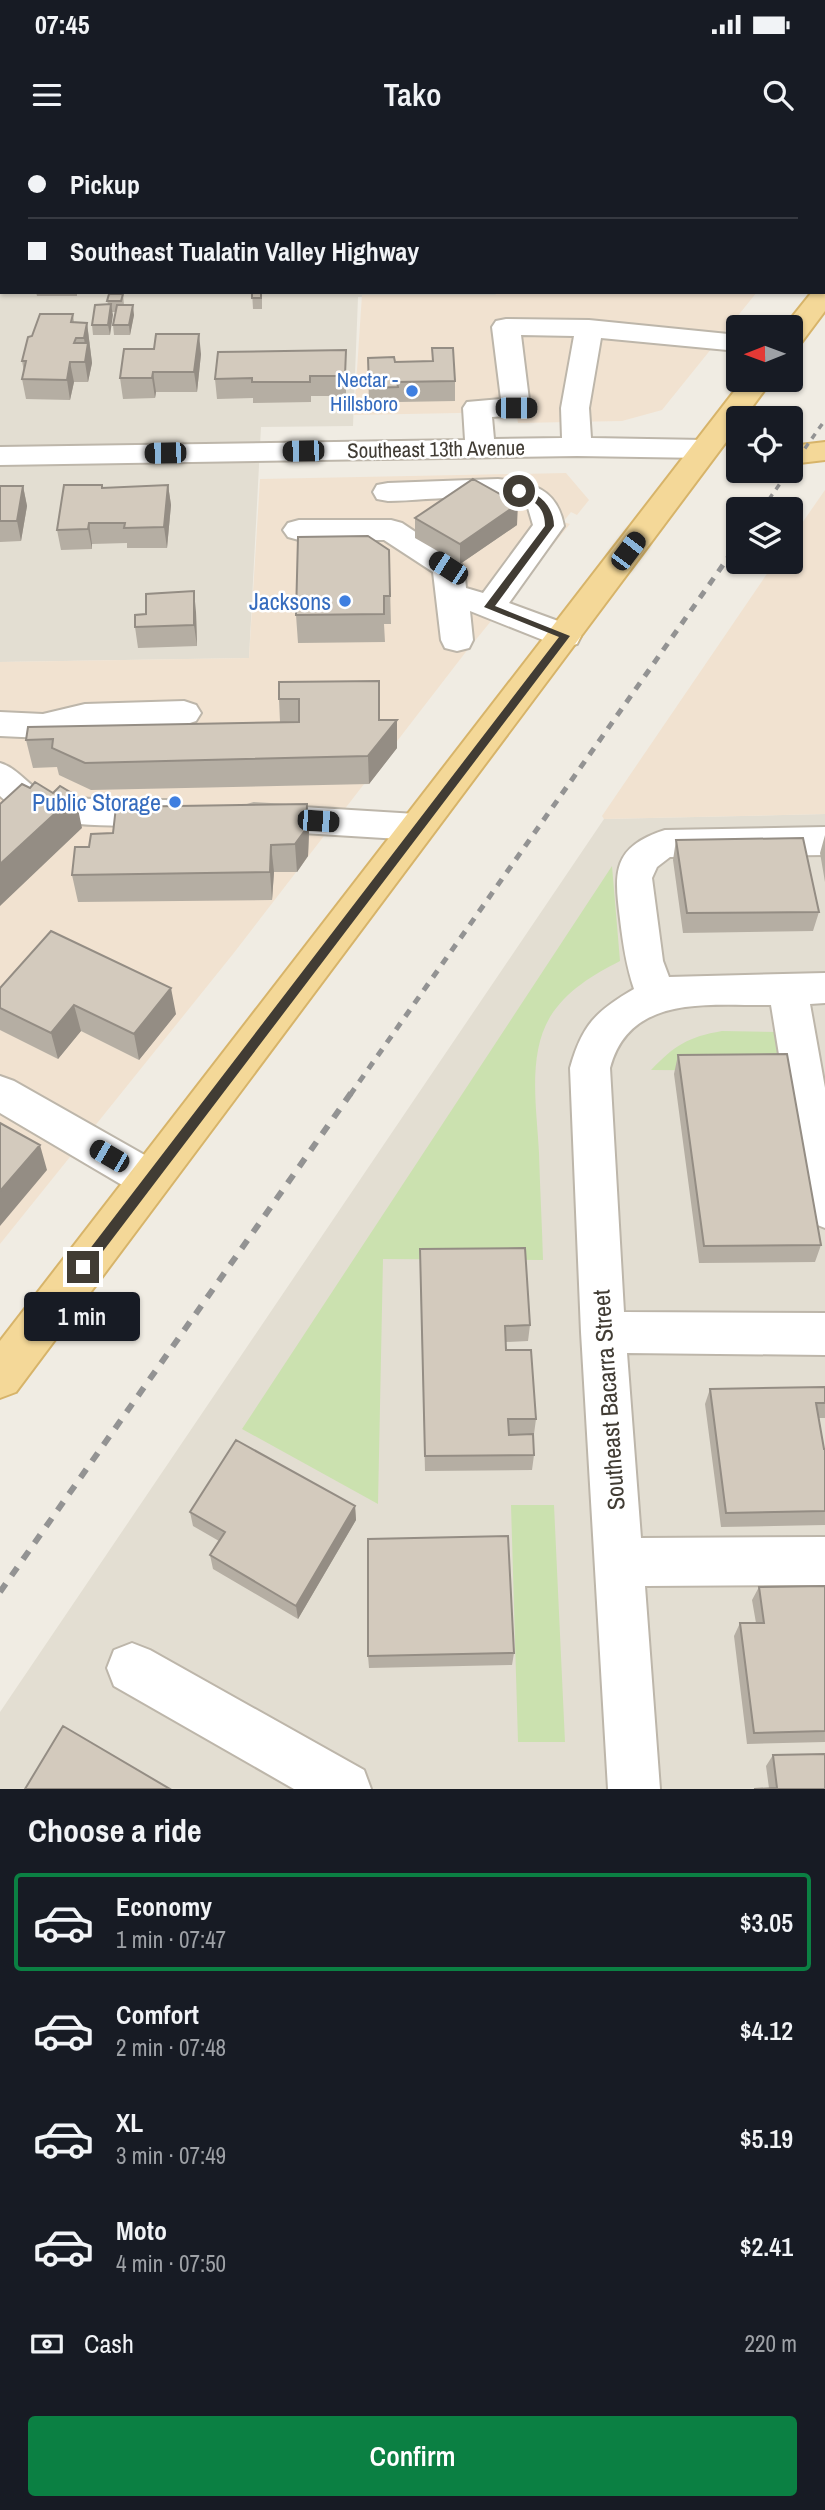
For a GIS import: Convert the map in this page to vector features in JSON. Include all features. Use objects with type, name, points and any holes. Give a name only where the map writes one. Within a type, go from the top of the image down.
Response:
[{"type":"main road","points":[[803,321],[824,294]]},
{"type":"main road","points":[[0,1377],[416,827],[565,636],[721,450],[752,392]]},
{"type":"main road","points":[[803,454],[825,451]]},
{"type":"street","points":[[577,447],[546,408],[506,327],[589,328],[726,342]]},
{"type":"street","points":[[546,408],[589,328]]},
{"type":"street","points":[[480,448],[477,408],[546,408]]},
{"type":"street","name":"Southeast 13th Avenue","points":[[0,456],[577,447],[721,450]]},
{"type":"street","points":[[385,450],[391,530]]},
{"type":"street","points":[[388,492],[503,489],[533,497],[544,505],[549,516],[549,526],[489,607]]},
{"type":"street","points":[[299,530],[391,530],[448,568],[457,640]]},
{"type":"street","points":[[451,592],[565,636]]},
{"type":"street","points":[[0,724],[43,726],[85,716],[184,713]]},
{"type":"street","points":[[0,730],[6,733],[0,774],[18,811],[60,809],[212,815],[416,827]]},
{"type":"street","points":[[825,841],[665,844],[643,857],[633,878],[644,961],[656,995],[680,991],[807,988],[825,1209]]},
{"type":"street","name":"Southeast Bacarra Street","points":[[634,1789],[603,1332],[590,1068],[597,1042],[617,1018],[656,995]]},
{"type":"street","points":[[0,1093],[149,1179]]},
{"type":"street","points":[[603,1332],[825,1334]]},
{"type":"street","points":[[619,1562],[825,1561]]},
{"type":"street","points":[[132,1668],[345,1789]]},
{"type":"shaded area","points":[[0,294],[497,294],[358,297],[353,426],[261,427],[249,658],[0,662]]},
{"type":"shaded area","points":[[755,294],[738,315],[726,315],[726,331],[662,410],[622,421],[518,423],[516,412],[354,415],[362,295]]},
{"type":"shaded area","points":[[566,473],[589,500],[577,515],[571,512],[563,522],[570,524],[465,653],[233,954],[0,1244],[0,662],[249,658],[260,479]]},
{"type":"shaded area","points":[[825,490],[825,814],[604,819],[602,816],[767,574],[803,574],[803,522]]},
{"type":"shaded area","points":[[825,814],[825,1789],[0,1789],[0,1712],[604,819]]},
{"type":"green space","points":[[612,866],[620,961],[590,978],[564,999],[550,1017],[538,1049],[535,1084],[543,1260],[383,1259],[378,1504],[242,1429]]},
{"type":"green space","points":[[722,1031],[777,1032],[782,1071],[651,1070],[683,1043]]},
{"type":"green space","points":[[511,1505],[554,1505],[565,1742],[518,1742]]},
{"type":"building","points":[[109,294],[123,294],[121,301],[107,301]]},
{"type":"building","points":[[252,294],[261,294],[261,298],[252,298]]},
{"type":"building","points":[[111,304],[108,325],[92,325],[95,305]]},
{"type":"building","points":[[117,305],[133,305],[129,325],[113,325]]},
{"type":"building","points":[[40,314],[73,314],[71,322],[87,323],[84,338],[76,338],[74,343],[88,343],[85,362],[70,362],[67,380],[22,379],[26,361],[22,361],[28,337],[32,336]]},
{"type":"building","points":[[156,334],[199,334],[194,372],[153,372],[152,378],[120,378],[124,349],[154,349]]},
{"type":"building","points":[[432,348],[453,348],[455,381],[397,382],[398,387],[369,388],[368,358],[394,357],[395,362],[433,361]]},
{"type":"building","points":[[346,350],[345,376],[310,376],[310,382],[252,382],[252,378],[215,379],[218,352]]},
{"type":"building","points":[[473,479],[518,504],[460,544],[415,518]]},
{"type":"building","points":[[64,485],[102,485],[102,488],[168,485],[164,527],[124,528],[125,523],[89,523],[88,529],[57,530]]},
{"type":"building","points":[[0,486],[23,486],[17,521],[0,521]]},
{"type":"building","name":"Jacksons","points":[[368,536],[389,550],[390,596],[384,596],[384,614],[296,615],[298,537]]},
{"type":"building","points":[[194,591],[194,625],[135,627],[135,615],[146,614],[146,594]]},
{"type":"building","points":[[379,681],[379,720],[397,720],[368,756],[85,763],[52,748],[53,739],[26,740],[28,727],[299,722],[299,699],[279,699],[279,682]]},
{"type":"building","points":[[35,782],[53,793],[60,786],[75,795],[0,864],[0,804],[22,784],[30,788]]},
{"type":"building","points":[[307,804],[306,829],[295,844],[271,845],[270,872],[72,875],[75,847],[89,847],[91,834],[113,833],[116,807]]},
{"type":"building","points":[[803,838],[819,912],[687,913],[676,840]]},
{"type":"building","points":[[51,931],[171,988],[134,1034],[74,1005],[51,1033],[0,1008],[0,988]]},
{"type":"building","points":[[787,1054],[821,1245],[704,1246],[678,1055]]},
{"type":"building","points":[[0,1123],[40,1145],[0,1191]]},
{"type":"building","points":[[525,1248],[530,1325],[505,1326],[506,1350],[531,1350],[536,1419],[508,1419],[509,1435],[533,1434],[534,1455],[425,1456],[420,1249]]},
{"type":"building","points":[[825,1387],[825,1403],[816,1403],[825,1449],[825,1511],[726,1513],[710,1389]]},
{"type":"building","points":[[236,1440],[355,1506],[296,1606],[210,1555],[225,1532],[190,1512]]},
{"type":"building","points":[[508,1536],[514,1653],[368,1656],[368,1539]]},
{"type":"building","points":[[825,1586],[825,1731],[754,1733],[740,1623],[764,1623],[759,1587]]},
{"type":"building","points":[[63,1726],[170,1789],[25,1789]]},
{"type":"building","points":[[825,1754],[825,1789],[754,1789],[777,1788],[773,1755]]},
{"type":"railway","points":[[803,451],[825,420]]},
{"type":"railway","points":[[771,497],[780,483]]},
{"type":"railway","points":[[350,1095],[726,561]]},
{"type":"railway","points":[[0,1592],[351,1093]]},
{"type":"place","name":"Nectar - Hillsboro","points":[[412,391]]},
{"type":"place","name":"Jacksons","points":[[345,601]]},
{"type":"place","name":"Public Storage","points":[[175,802]]},
{"type":"route","points":[[83,1267],[416,827],[565,636],[489,607],[549,526],[549,516],[544,505],[519,491]]}]
